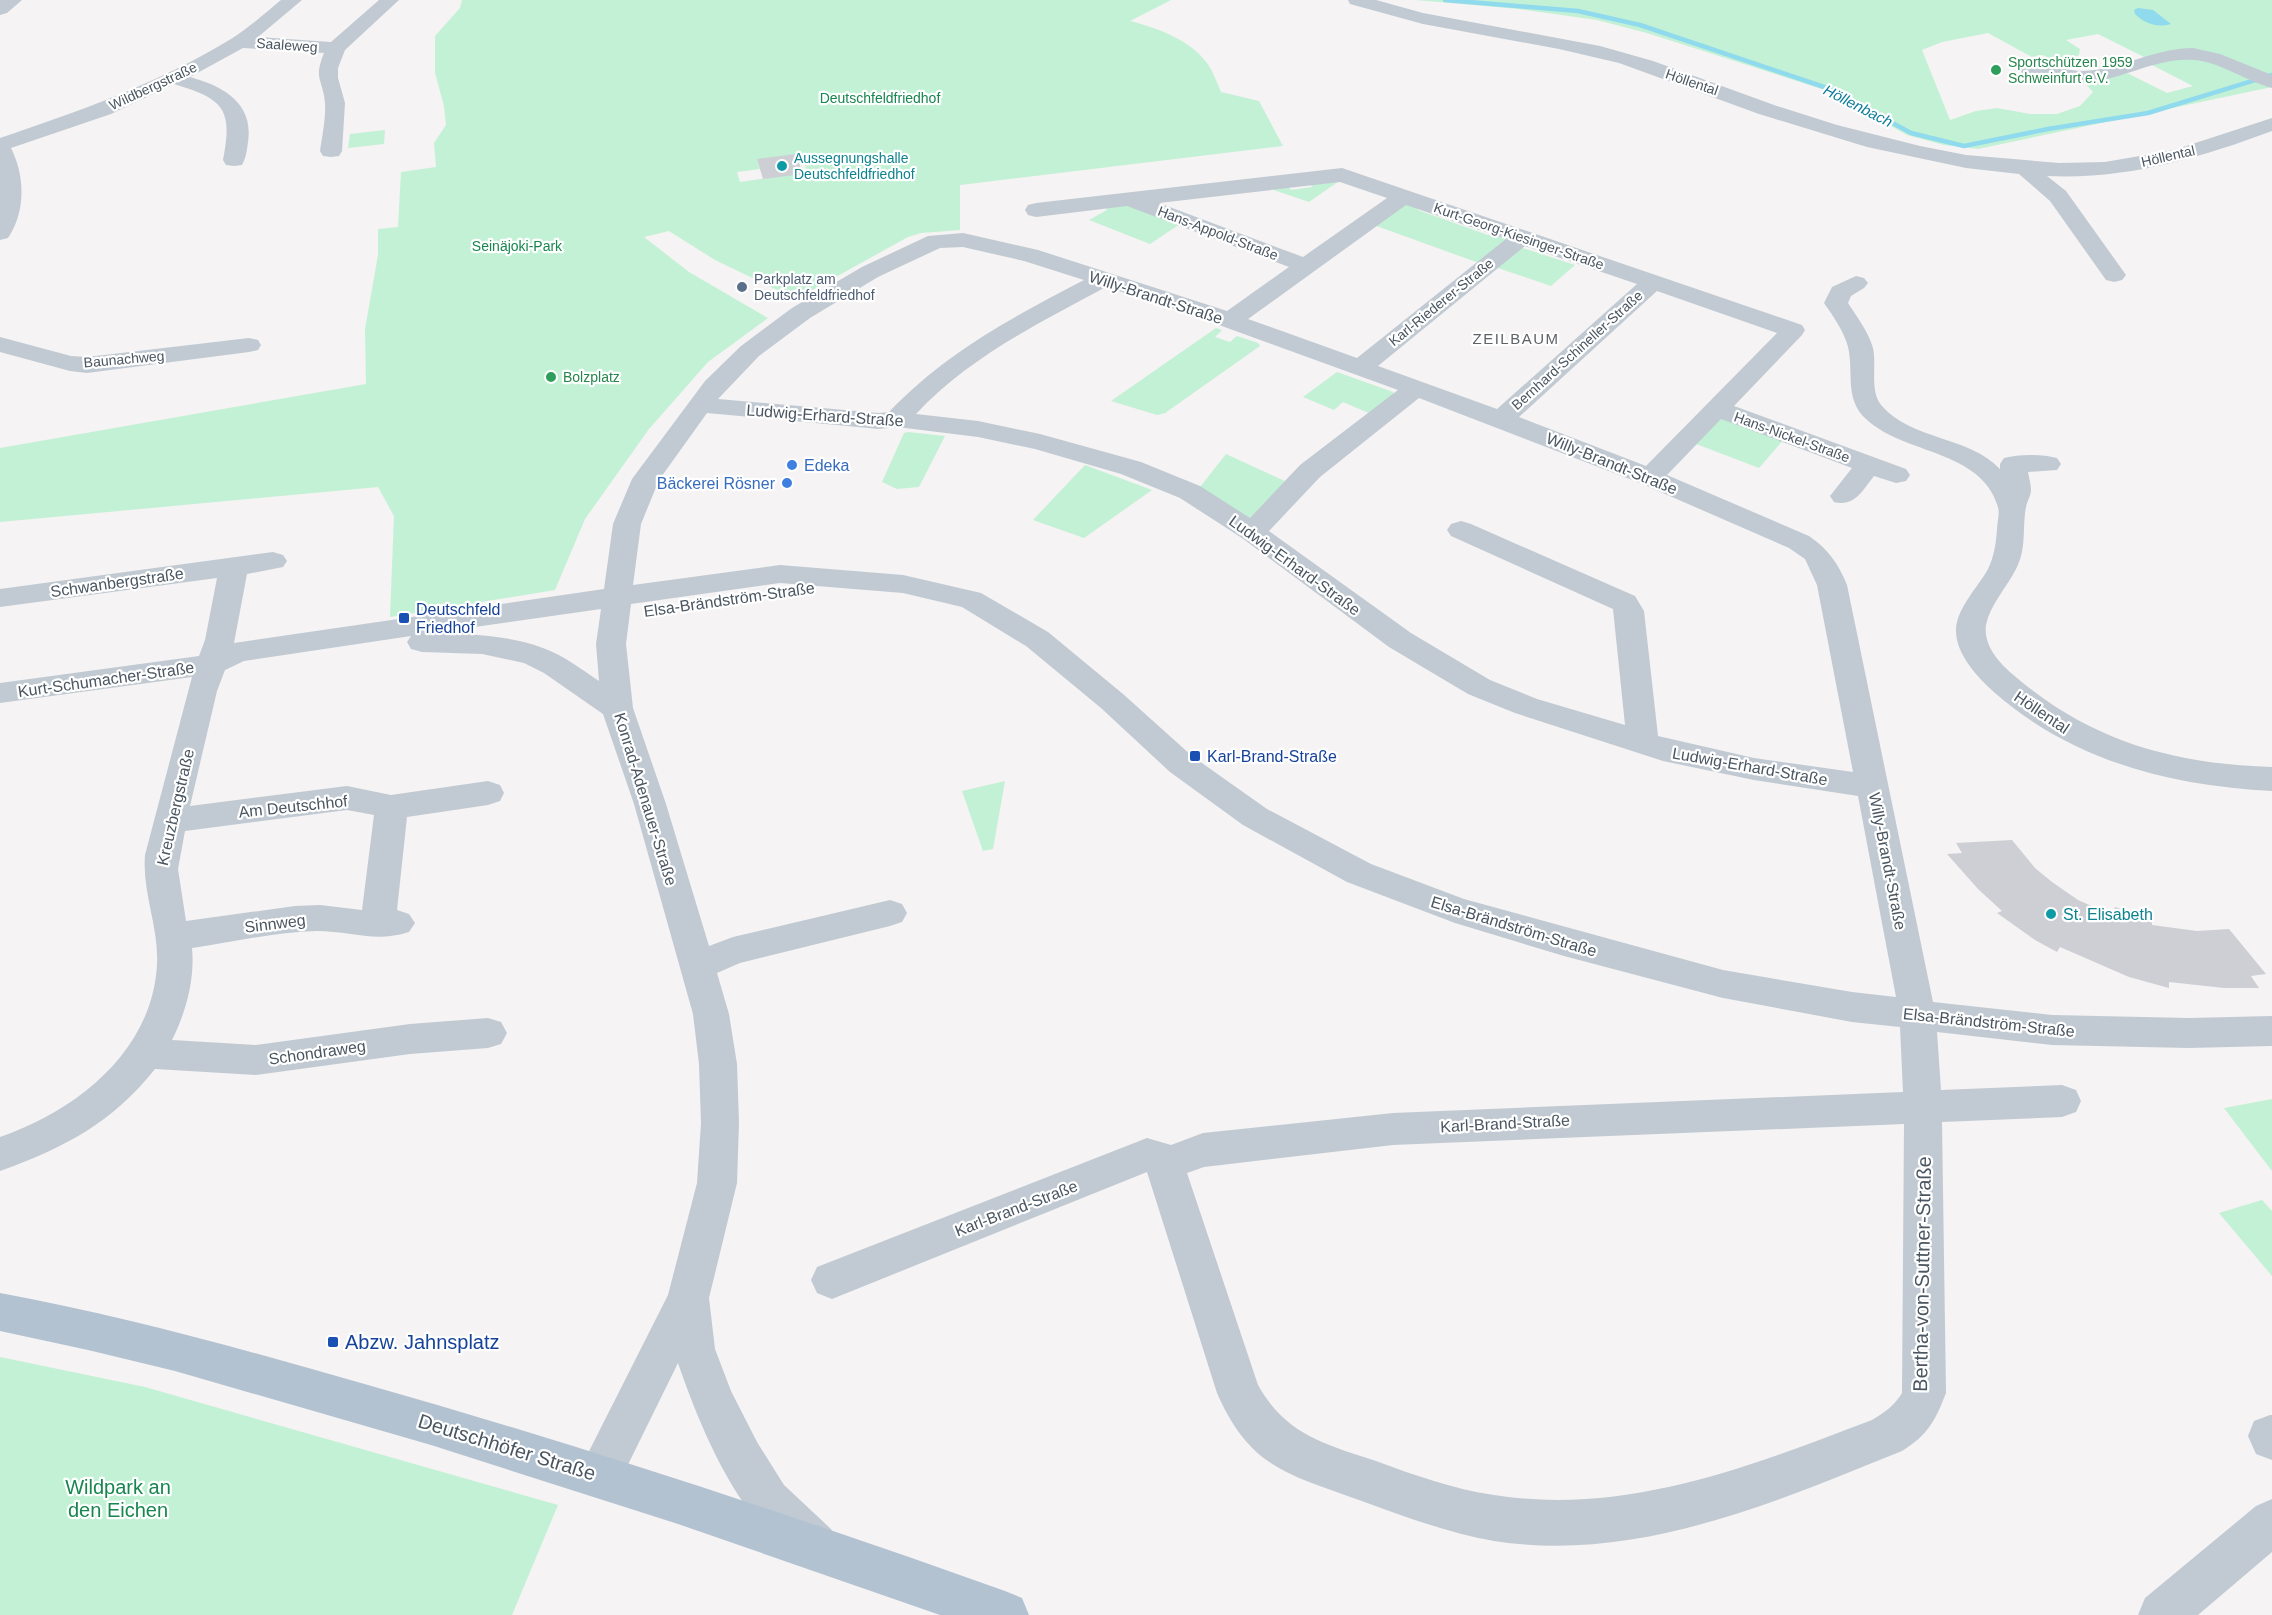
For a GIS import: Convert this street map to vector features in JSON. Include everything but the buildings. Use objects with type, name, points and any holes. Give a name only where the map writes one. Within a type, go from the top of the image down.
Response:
[{"type":"main road","name":"Deutschhöfer Straße","points":[[0,1312],[189,1355],[599,1475],[817,1546],[1005,1615]]},
{"type":"street","points":[[0,9],[13,0]]},
{"type":"street","name":"Wildbergstraße","points":[[0,147],[104,110],[173,78],[240,42],[293,0]]},
{"type":"street","points":[[336,48],[390,0]]},
{"type":"street","name":"Höllental","points":[[1357,0],[1417,16],[1569,44],[1626,59],[1784,115],[1869,140],[1960,160],[2025,168],[2092,168],[2148,162],[2211,146],[2272,124]]},
{"type":"street","name":"Saaleweg","points":[[240,42],[336,48],[328,68],[328,78],[335,103],[331,151]]},
{"type":"street","points":[[2029,69],[2072,76],[2098,75],[2172,54],[2194,54],[2214,59],[2262,78]]},
{"type":"street","points":[[173,78],[205,88],[222,99],[234,111],[238,131],[234,160]]},
{"type":"street","points":[[0,147],[8,164],[12,187],[9,211],[0,232]]},
{"type":"street","points":[[2025,168],[2058,196],[2114,276]]},
{"type":"street","name":"Kurt-Georg-Kiesinger-Straße","points":[[1036,210],[1342,175],[1793,330],[1650,477]]},
{"type":"street","name":"Hans-Appold-Straße","points":[[1229,321],[1404,196]]},
{"type":"street","name":"Hans-Appold-Straße","points":[[1130,200],[1306,267]]},
{"type":"street","name":"Karl-Riederer-Straße","points":[[1360,368],[1522,237]]},
{"type":"street","name":"Willy-Brandt-Straße","points":[[952,240],[974,242],[1030,255],[1229,321],[1416,388],[1650,477],[1777,531],[1815,553],[1832,585],[1918,1016]]},
{"type":"street","name":"Konrad-Adenauer-Straße","points":[[599,1475],[688,1298],[717,1184],[720,1123],[717,1064],[711,1014],[650,804],[617,708],[611,644],[627,524],[635,501],[656,466],[714,386],[733,366],[801,313],[892,260],[930,243],[952,240]]},
{"type":"street","points":[[897,419],[929,385],[965,356],[994,337],[1103,279]]},
{"type":"street","name":"Bernhard-Schineller-Straße","points":[[1501,419],[1653,282]]},
{"type":"street","points":[[1856,284],[1840,292],[1836,303],[1860,346],[1865,370],[1863,393],[1866,405],[1888,424],[1960,453],[1982,466],[1999,483],[2013,508]]},
{"type":"street","name":"Baunachweg","points":[[0,344],[70,363],[87,365],[249,345]]},
{"type":"street","points":[[1252,532],[1310,471],[1416,388]]},
{"type":"street","name":"Ludwig-Erhard-Straße","points":[[700,405],[879,421],[897,419],[978,429],[1095,457],[1190,492],[1252,532],[1400,640],[1479,687],[1526,706],[1663,750],[1754,769],[1874,787]]},
{"type":"street","name":"Hans-Nickel-Straße","points":[[1716,408],[1896,475]]},
{"type":"street","name":"Höllental","points":[[2048,464],[2013,464],[2018,491],[2013,508],[2006,562],[1971,624],[1973,644],[1980,658],[2034,711],[2072,733],[2099,744],[2196,773],[2237,779],[2272,779]]},
{"type":"street","name":"Hans-Nickel-Straße","points":[[1844,496],[1869,465]]},
{"type":"street","points":[[1461,530],[1625,603],[1629,611],[1643,742]]},
{"type":"street","name":"Schwanbergstraße","points":[[0,598],[273,561]]},
{"type":"street","points":[[212,664],[220,639],[234,567]]},
{"type":"street","name":"Elsa-Brändström-Straße","points":[[615,606],[812,588],[844,580],[892,582],[931,589],[971,600],[1006,617],[1071,666],[1181,764],[1255,818],[1324,856],[1409,894],[1455,910],[1564,942],[1723,984],[1852,1007],[1918,1016],[2082,1031],[2272,1031]]},
{"type":"street","name":"Kurt-Schumacher-Straße","points":[[212,664],[233,670],[422,642],[615,606]]},
{"type":"street","name":"Kurt-Schumacher-Straße","points":[[0,693],[212,664],[237,652],[615,606]]},
{"type":"street","points":[[422,642],[482,644],[533,655],[555,666],[617,708]]},
{"type":"street","name":"Kreuzbergstraße","points":[[0,1154],[59,1130],[106,1098],[145,1053],[162,1020],[173,986],[175,963],[160,874],[170,821],[202,691],[212,664]]},
{"type":"street","name":"Am Deutschhof","points":[[170,821],[347,798],[391,807],[488,793]]},
{"type":"street","name":"Sinnweg","points":[[172,937],[295,919],[320,918],[388,924],[391,807]]},
{"type":"street","points":[[698,966],[733,951],[890,913]]},
{"type":"street","name":"Bertha-von-Suttner-Straße","points":[[1171,1162],[1167,1172],[1174,1196],[1239,1394],[1249,1415],[1264,1434],[1283,1447],[1310,1460],[1449,1508],[1496,1518],[1533,1522],[1612,1521],[1670,1511],[1719,1498],[1886,1436],[1906,1424],[1917,1413],[1924,1393],[1925,1363],[1923,1108],[1918,1016]]},
{"type":"street","name":"Schondraweg","points":[[145,1053],[256,1060],[410,1039],[488,1033]]},
{"type":"street","name":"Karl-Brand-Straße","points":[[832,1280],[1147,1155],[1171,1162],[1203,1150],[1392,1129],[2062,1101]]},
{"type":"street","name":"Konrad-Adenauer-Straße","points":[[688,1298],[694,1349],[712,1400],[768,1501],[817,1546]]},
{"type":"street","points":[[2162,1615],[2272,1522]]},
{"type":"green space","points":[[462,0],[1171,0],[1130,21],[1161,31],[1191,47],[1209,66],[1221,92],[1259,101],[1283,146],[960,185],[960,230],[921,233],[908,237],[796,299],[715,260],[669,231],[644,237],[689,272],[768,318],[708,362],[649,429],[585,519],[555,590],[390,617],[394,516],[378,487],[0,522],[0,448],[366,384],[365,329],[378,255],[378,229],[398,227],[401,172],[436,167],[434,143],[446,125],[444,106],[435,73],[435,36],[460,8]],"holes":[[[757,159],[804,163],[808,172],[740,182],[737,172],[760,169]]]},
{"type":"green space","points":[[1416,0],[2272,0],[2272,79],[2215,55],[2146,58],[2098,34],[2066,40],[2080,49],[2079,55],[2059,64],[2043,55],[2032,57],[1988,33],[1942,42],[1922,50],[1950,120],[1976,111],[1997,108],[2030,114],[2057,114],[2080,106],[2093,92],[2081,79],[2123,71],[2167,93],[2193,86],[2150,64],[2178,58],[2205,59],[2272,87],[1978,149],[1944,145],[1907,135],[1828,91],[1647,33],[1597,20],[1519,9]]},
{"type":"green space","points":[[385,130],[384,144],[348,148],[350,134]]},
{"type":"green space","points":[[1342,179],[1309,202],[1265,187],[1287,184],[1291,190],[1312,187],[1309,181]]},
{"type":"green space","points":[[1124,203],[1180,224],[1150,244],[1089,220],[1107,210],[1105,205]]},
{"type":"green space","points":[[1400,204],[1415,205],[1418,210],[1488,235],[1505,235],[1507,242],[1479,263],[1371,224]]},
{"type":"green space","points":[[1520,247],[1575,265],[1551,286],[1495,267]]},
{"type":"green space","points":[[1216,328],[1222,330],[1215,337],[1230,342],[1237,336],[1258,343],[1260,346],[1165,413],[1157,415],[1111,401]]},
{"type":"green space","points":[[1337,372],[1393,392],[1395,397],[1371,414],[1343,402],[1334,410],[1303,397]]},
{"type":"green space","points":[[1724,417],[1784,439],[1759,468],[1691,442],[1712,419]]},
{"type":"green space","points":[[904,433],[945,436],[919,487],[897,489],[882,482]]},
{"type":"green space","points":[[1226,454],[1289,483],[1254,518],[1248,518],[1200,487]]},
{"type":"green space","points":[[1085,465],[1152,490],[1084,538],[1033,520]]},
{"type":"green space","points":[[1005,781],[993,849],[983,851],[962,791]]},
{"type":"green space","points":[[2272,1099],[2272,1171],[2224,1108]]},
{"type":"green space","points":[[2262,1200],[2272,1211],[2272,1276],[2219,1213]]},
{"type":"green space","name":"Wildpark an den Eichen","points":[[0,1357],[145,1387],[558,1505],[512,1615],[0,1615]]},
{"type":"water","points":[[2138,8],[2153,10],[2171,24],[2161,26],[2147,23],[2135,14],[2134,10]]},
{"type":"waterway","name":"Höllenbach","points":[[1445,0],[1578,11],[1640,25],[1830,89],[1911,133],[1964,146],[2048,129],[2148,113],[2272,75]]},
{"type":"place","name":"Sportschützen 1959 Schweinfurt e.V.","points":[[1996,70]]},
{"type":"place","name":"Aussegnungshalle Deutschfeldfriedhof","points":[[782,166]]},
{"type":"place","name":"Parkplatz am Deutschfeldfriedhof","points":[[742,287]]},
{"type":"place","name":"Bolzplatz","points":[[551,377]]},
{"type":"place","name":"Edeka","points":[[792,465]]},
{"type":"place","name":"Bäckerei Rösner","points":[[787,483]]},
{"type":"place","name":"Deutschfeld Friedhof","points":[[404,618]]},
{"type":"place","name":"Karl-Brand-Straße","points":[[1195,756]]},
{"type":"place","name":"St. Elisabeth","points":[[2051,914]]},
{"type":"place","name":"Abzw. Jahnsplatz","points":[[333,1342]]},
{"type":"district","name":"ZEILBAUM","points":[[1516,339]]},
{"type":"park label","name":"Deutschfeldfriedhof","points":[[880,98]]},
{"type":"park label","name":"Seinäjoki-Park","points":[[517,246]]}]
